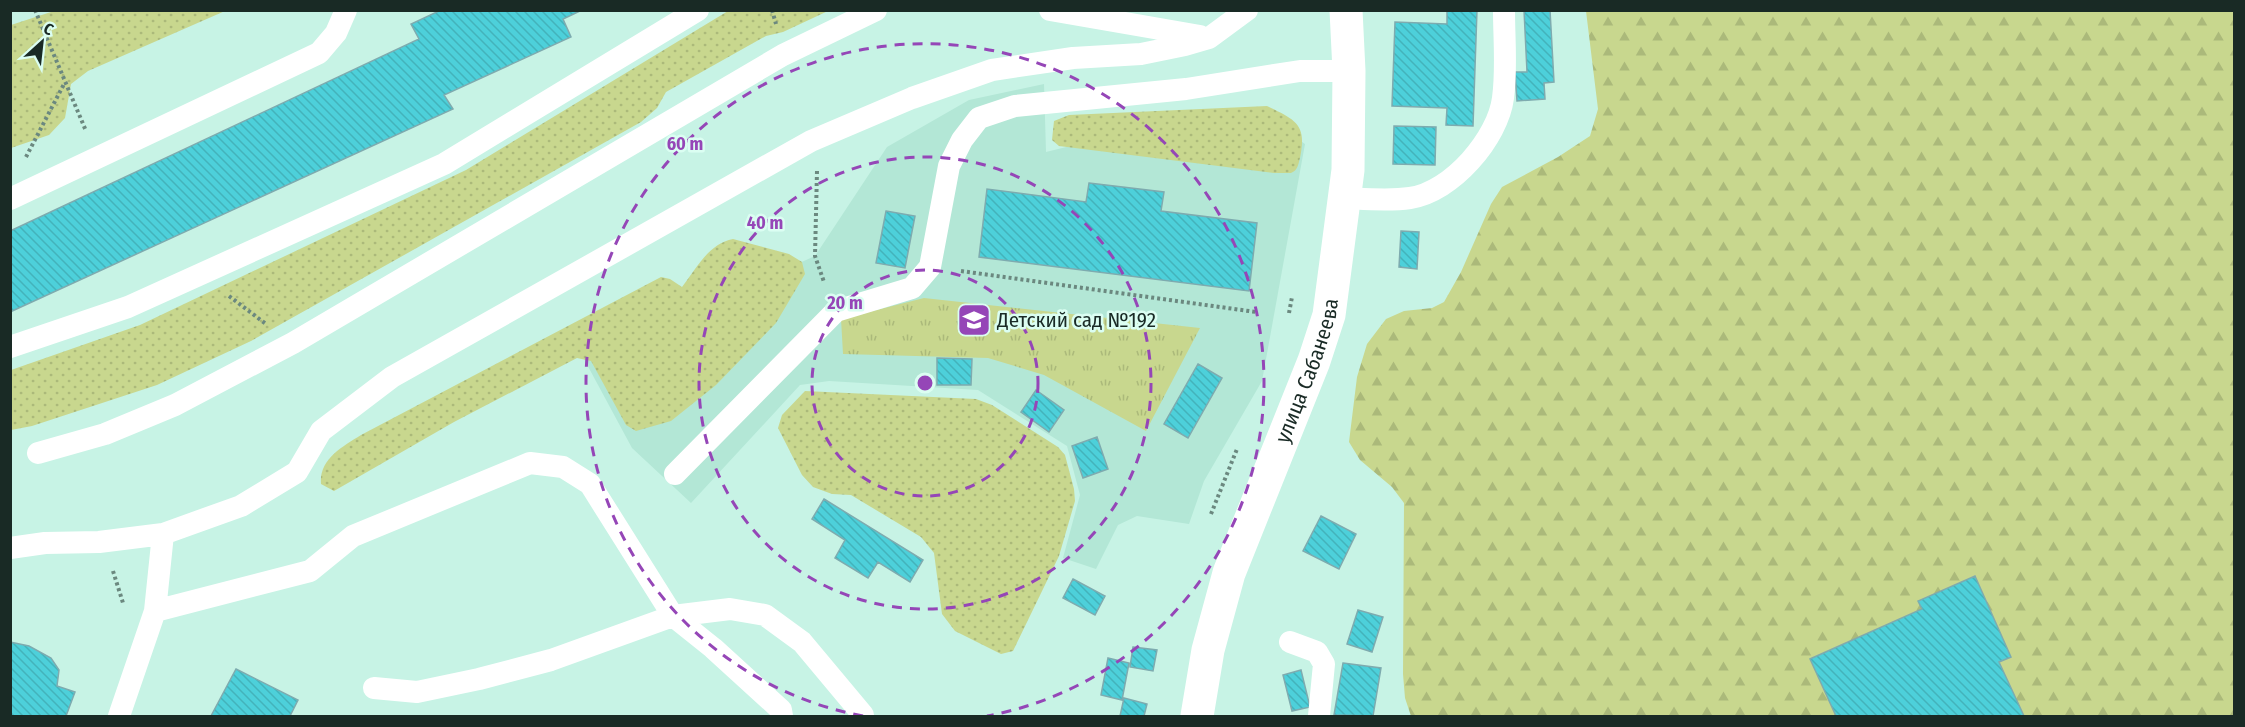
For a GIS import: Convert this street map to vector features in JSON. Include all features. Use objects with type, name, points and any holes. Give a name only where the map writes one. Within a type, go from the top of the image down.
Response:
[{"type":"street","name":"улица Сабанеева","points":[[1197,717],[1208,650],[1229,573],[1314,361],[1329,315],[1346,198],[1349,71],[1346,10]]},
{"type":"lane","points":[[11,198],[320,53],[336,33],[346,10]]},
{"type":"lane","points":[[10,347],[128,307],[444,164],[698,10]]},
{"type":"lane","points":[[38,453],[105,434],[175,405],[292,343],[783,55],[876,10]]},
{"type":"lane","points":[[1050,10],[1209,38]]},
{"type":"lane","points":[[10,548],[45,543],[99,542],[163,534],[241,506],[297,472],[321,430],[392,376],[811,141],[912,98],[992,70],[1073,58],[1141,54],[1209,38],[1247,10]]},
{"type":"lane","points":[[1346,198],[1413,198],[1442,184],[1475,158],[1495,126],[1503,99],[1504,10]]},
{"type":"lane","points":[[675,474],[836,311],[912,288],[930,267],[949,166],[962,140],[979,118],[1015,106],[1186,89],[1300,71],[1349,71]]},
{"type":"lane","points":[[155,611],[310,571],[353,536],[530,463],[563,466],[590,484],[673,616],[713,648],[780,710],[782,717]]},
{"type":"lane","points":[[119,717],[155,611],[163,534]]},
{"type":"lane","points":[[374,688],[417,692],[479,679],[551,660],[673,616],[730,609],[765,615],[802,642],[863,715]]},
{"type":"lane","points":[[1290,642],[1317,652],[1324,664],[1319,717]]},
{"type":"path","points":[[34,10],[98,158]]},
{"type":"path","points":[[11,198],[27,152],[64,83]]},
{"type":"path","points":[[811,141],[818,179],[815,256],[836,311]]},
{"type":"path","points":[[930,267],[1256,312]]},
{"type":"path","points":[[199,275],[292,343]]},
{"type":"path","points":[[1288,317],[1293,296]]},
{"type":"path","points":[[1207,525],[1226,471],[1240,442]]},
{"type":"path","points":[[101,570],[112,570],[125,610]]},
{"type":"shaded area","name":"Детский сад №192","points":[[1044,84],[1046,152],[1192,116],[1257,111],[1305,144],[1262,381],[1204,481],[1189,524],[1137,516],[1118,525],[1096,569],[1063,558],[1080,495],[1067,446],[978,390],[829,381],[800,385],[691,503],[632,448],[584,359],[815,256],[887,147],[969,100]]},
{"type":"green space","points":[[54,11],[225,11],[88,71],[71,84],[65,118],[49,135],[11,148],[11,25]]},
{"type":"green space","points":[[728,11],[828,11],[783,32],[766,36],[666,92],[657,108],[641,122],[251,341],[157,385],[32,426],[11,430],[11,370],[140,325],[466,170]]},
{"type":"green space","points":[[1586,11],[2234,11],[2234,716],[1411,716],[1405,698],[1403,674],[1404,503],[1392,487],[1360,460],[1349,442],[1357,377],[1367,344],[1386,319],[1404,311],[1432,308],[1444,302],[1461,272],[1491,204],[1502,187],[1558,157],[1590,136],[1598,109]]},
{"type":"green space","points":[[1267,106],[1292,120],[1300,130],[1302,147],[1300,158],[1296,169],[1291,173],[1274,173],[1059,146],[1052,140],[1054,121],[1069,115]]},
{"type":"green space","points":[[733,239],[789,254],[802,262],[805,274],[776,323],[716,385],[671,421],[636,431],[626,425],[591,361],[577,358],[454,422],[334,491],[321,484],[321,475],[328,461],[339,449],[361,435],[661,277],[670,279],[682,287],[710,251]]},
{"type":"green space","points":[[924,298],[1200,328],[1146,431],[1044,375],[988,358],[843,354],[841,319]]},
{"type":"green space","points":[[805,391],[976,399],[992,405],[1058,447],[1065,455],[1075,501],[1059,556],[1013,651],[1001,654],[955,631],[942,614],[934,553],[921,537],[851,495],[832,494],[813,487],[802,475],[778,428],[782,415]]},
{"type":"building","points":[[441,10],[582,10],[563,19],[571,37],[444,95],[453,109],[10,312],[10,231],[419,39],[411,24]]},
{"type":"building","points":[[1447,10],[1477,10],[1473,126],[1446,125],[1447,108],[1392,106],[1395,22],[1447,24]]},
{"type":"building","points":[[1524,10],[1550,10],[1554,82],[1544,83],[1545,99],[1517,101],[1515,72],[1527,72]]},
{"type":"building","points":[[1394,126],[1436,127],[1435,165],[1393,164]]},
{"type":"building","points":[[1089,183],[1164,192],[1161,211],[1257,223],[1249,291],[979,257],[987,189],[1086,202]]},
{"type":"building","points":[[886,211],[915,216],[905,268],[876,263]]},
{"type":"building","points":[[1401,231],[1419,232],[1417,269],[1399,267]]},
{"type":"building","points":[[937,358],[972,359],[971,385],[937,385]]},
{"type":"building","points":[[1198,364],[1222,378],[1188,438],[1164,424]]},
{"type":"building","points":[[1036,390],[1064,410],[1049,432],[1021,412]]},
{"type":"building","points":[[1097,437],[1108,469],[1083,478],[1072,446]]},
{"type":"building","points":[[824,499],[923,560],[910,582],[878,562],[868,578],[835,558],[845,540],[812,519]]},
{"type":"building","points":[[1321,516],[1356,534],[1339,569],[1303,551]]},
{"type":"building","points":[[1975,576],[2011,657],[1999,662],[2024,716],[1836,716],[1810,659],[1922,609],[1918,601]]},
{"type":"building","points":[[1073,579],[1105,596],[1095,615],[1063,598]]},
{"type":"building","points":[[1358,610],[1383,617],[1372,652],[1347,644]]},
{"type":"building","points":[[10,642],[29,646],[51,658],[59,670],[57,686],[75,692],[66,716],[10,716]]},
{"type":"building","points":[[1133,647],[1157,650],[1153,671],[1130,667]]},
{"type":"building","points":[[1108,658],[1129,663],[1122,700],[1101,695]]},
{"type":"building","points":[[1343,663],[1381,668],[1373,716],[1334,715]]},
{"type":"building","points":[[236,669],[298,700],[290,716],[211,716]]},
{"type":"building","points":[[1301,670],[1310,707],[1292,711],[1283,675]]},
{"type":"building","points":[[1124,698],[1147,704],[1144,716],[1120,716]]},
{"type":"place","name":"Детский сад №192","points":[[974,320]]}]
